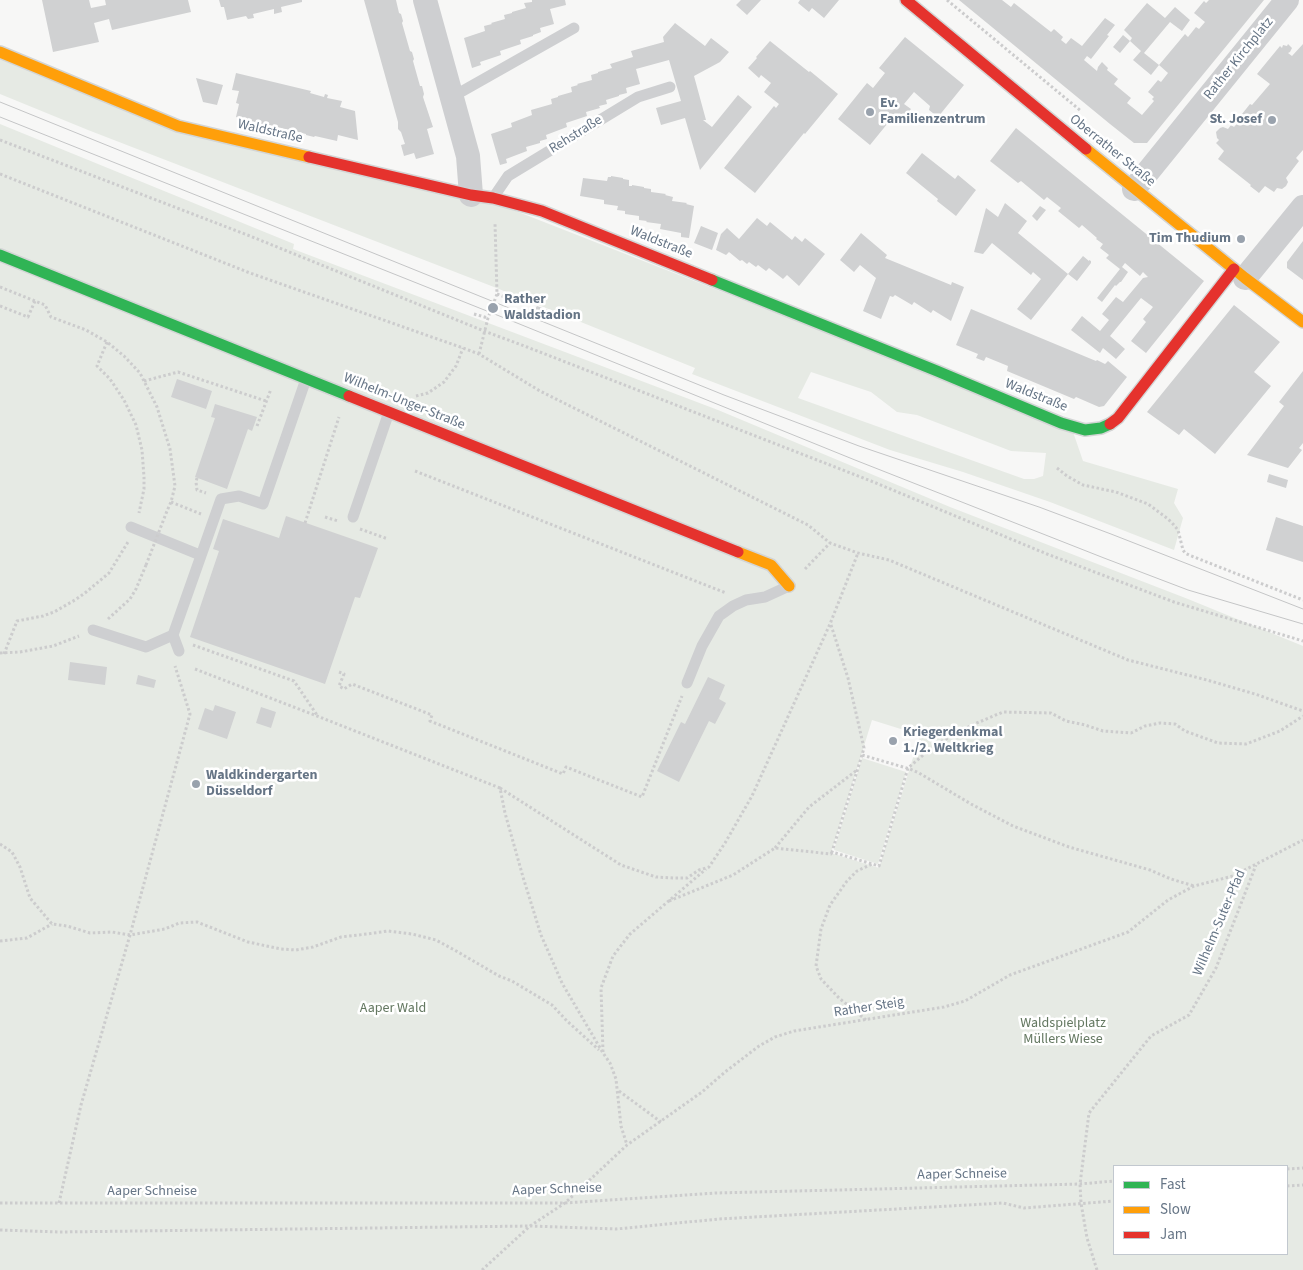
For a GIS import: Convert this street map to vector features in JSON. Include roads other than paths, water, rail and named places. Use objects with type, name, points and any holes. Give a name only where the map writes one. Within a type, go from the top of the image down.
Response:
[{"type":"street","points":[[425,0],[468,156],[482,197]]},
{"type":"street","name":"Oberrather Straße","points":[[906,0],[1134,189],[1303,322]]},
{"type":"street","name":"Rather Kirchplatz","points":[[1134,189],[1287,0]]},
{"type":"street","name":"Waldstraße","points":[[0,52],[178,126],[542,211],[928,367],[1061,423],[1085,430],[1102,428],[1118,418],[1240,273]]},
{"type":"street","points":[[1240,273],[1303,208]]},
{"type":"street","name":"Wilhelm-Unger-Straße","points":[[0,255],[771,565],[789,586]]},
{"type":"lane","points":[[452,96],[574,28]]},
{"type":"lane","name":"Rehstraße","points":[[482,197],[508,176],[638,97],[670,87]]},
{"type":"lane","points":[[179,651],[173,635],[221,499],[239,496],[263,504],[306,379]]},
{"type":"lane","points":[[353,518],[389,412]]},
{"type":"lane","points":[[133,528],[200,555]]},
{"type":"lane","points":[[687,683],[702,646],[719,616],[746,600],[764,597],[789,586]]},
{"type":"lane","points":[[93,630],[146,647],[173,635]]},
{"type":"tram line","points":[[0,102],[724,395],[859,446],[1039,507],[1303,609]]},
{"type":"tram line","points":[[0,117],[1104,558],[1188,590],[1303,624]]},
{"type":"place","name":"Ev. Familienzentrum","points":[[870,112]]},
{"type":"place","name":"St. Josef","points":[[1272,120]]},
{"type":"place","name":"Tim Thudium","points":[[1241,239]]},
{"type":"place","name":"Rather Waldstadion","points":[[493,308]]},
{"type":"place","name":"Kriegerdenkmal 1./2. Weltkrieg","points":[[893,741]]},
{"type":"place","name":"Waldkindergarten Düsseldorf","points":[[196,784]]},
{"type":"park label","name":"Aaper Wald","points":[[393,1009]]},
{"type":"park label","name":"Waldspielplatz Müllers Wiese","points":[[1063,1032]]}]
